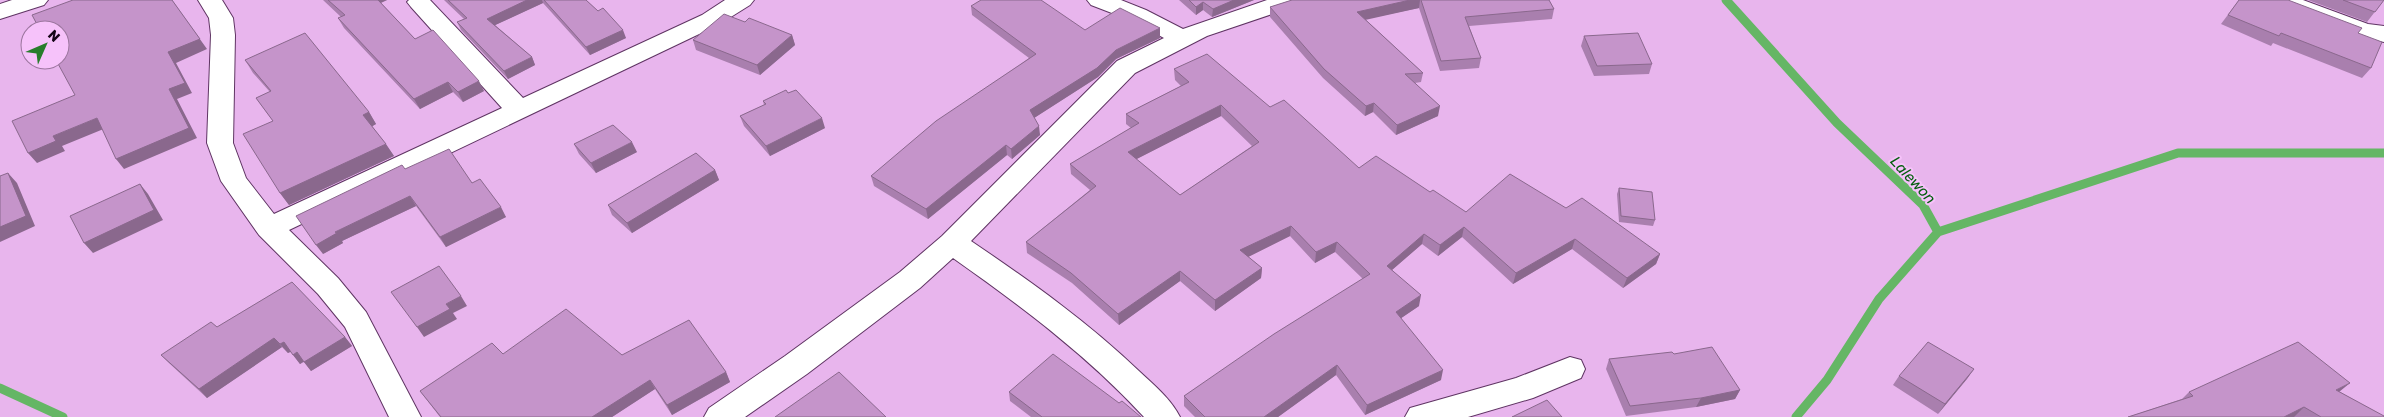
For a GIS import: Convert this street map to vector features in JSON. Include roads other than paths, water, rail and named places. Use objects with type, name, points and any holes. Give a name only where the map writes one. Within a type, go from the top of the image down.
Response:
[{"type":"street","points":[[0,12],[36,0]]},
{"type":"street","points":[[210,0],[221,18],[223,35],[220,143],[234,181],[269,228],[328,286],[356,320],[405,417]]},
{"type":"street","points":[[269,228],[710,20],[742,0]]},
{"type":"street","points":[[1099,0],[1138,15],[1182,38]]},
{"type":"street","points":[[720,417],[796,365],[910,280],[952,243],[1126,67],[1198,31],[1291,0]]},
{"type":"street","points":[[2281,0],[2364,31],[2384,34]]},
{"type":"street","points":[[420,2],[518,110]]},
{"type":"street","points":[[952,243],[1058,318],[1141,391],[1164,417]]},
{"type":"street","points":[[1429,416],[1522,389],[1570,369]]},
{"type":"waterway","name":"Lalewon","points":[[1726,0],[1837,123],[1923,205],[1938,232]]},
{"type":"waterway","points":[[1938,232],[2178,153],[2384,153]]},
{"type":"waterway","name":"Lalewon","points":[[1796,417],[1827,380],[1879,299],[1938,232]]},
{"type":"waterway","points":[[0,388],[63,417]]}]
